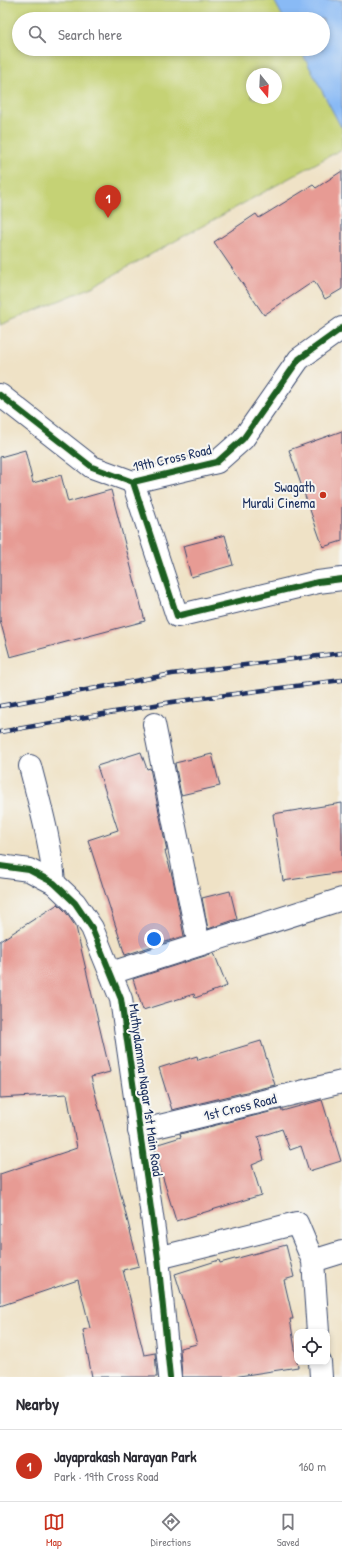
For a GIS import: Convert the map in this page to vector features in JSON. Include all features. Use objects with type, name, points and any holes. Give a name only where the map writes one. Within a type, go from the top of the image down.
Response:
[{"type":"street","name":"19th Cross Road","points":[[0,395],[92,467],[133,482],[217,462],[243,439],[299,360],[342,328]]},
{"type":"street","points":[[133,482],[177,616],[318,582],[342,578]]},
{"type":"street","points":[[154,724],[199,945]]},
{"type":"street","points":[[30,766],[48,837],[53,862],[54,883]]},
{"type":"street","name":"Muthyalamma Nagar 1st Main Road","points":[[0,866],[29,870],[54,883],[75,903],[92,928],[121,999],[158,1258],[170,1377]]},
{"type":"street","points":[[111,973],[342,900]]},
{"type":"street","name":"1st Cross Road","points":[[139,1131],[342,1082]]},
{"type":"street","points":[[158,1258],[297,1223],[313,1261],[318,1329]]},
{"type":"street","points":[[313,1261],[342,1252]]},
{"type":"street","points":[[320,1365],[321,1377]]},
{"type":"green space","points":[[0,0],[342,0],[342,149],[90,288],[0,325]]},
{"type":"water","points":[[274,0],[342,0],[341,127],[304,56],[330,56],[330,12],[280,12]]},
{"type":"building","points":[[342,171],[342,289],[325,299],[314,281],[264,315],[214,242],[256,214],[259,218],[313,185],[316,188]]},
{"type":"building","name":"Swagath Murali Cinema","points":[[342,431],[342,541],[323,547],[289,450]]},
{"type":"building","points":[[25,450],[33,483],[61,475],[68,502],[111,490],[145,621],[10,657],[0,620],[0,457]]},
{"type":"building","points":[[225,535],[233,565],[191,577],[183,546]]},
{"type":"building","points":[[141,752],[147,769],[150,768],[167,851],[165,851],[173,879],[184,936],[125,955],[88,840],[118,830],[97,766]]},
{"type":"building","points":[[212,754],[220,786],[181,795],[175,763]]},
{"type":"building","points":[[342,803],[342,872],[283,881],[273,814]]},
{"type":"building","points":[[230,891],[237,919],[208,929],[202,898]]},
{"type":"building","points":[[58,904],[76,927],[110,1072],[91,1077],[139,1266],[123,1270],[144,1355],[155,1353],[157,1377],[92,1377],[83,1330],[90,1328],[78,1280],[0,1306],[0,1174],[77,1148],[67,1094],[0,1098],[0,941]]},
{"type":"building","points":[[214,953],[227,986],[195,998],[194,994],[143,1010],[133,979]]},
{"type":"building","points":[[261,1041],[275,1085],[172,1110],[159,1068],[197,1056],[198,1060]]},
{"type":"building","points":[[322,1100],[341,1161],[309,1171],[301,1146],[290,1150],[282,1129],[258,1137],[264,1160],[252,1165],[261,1195],[176,1221],[156,1155],[155,1145],[181,1137],[180,1134],[282,1109],[282,1111]]},
{"type":"building","points":[[286,1245],[294,1277],[284,1280],[293,1319],[290,1319],[294,1343],[294,1365],[298,1365],[298,1367],[233,1377],[182,1377],[180,1348],[197,1344],[175,1274],[219,1260],[220,1263]]},
{"type":"railway","points":[[0,706],[172,674],[342,653]]},
{"type":"railway","points":[[0,732],[172,702],[342,680]]},
{"type":"cycle path","points":[[0,395],[92,467],[133,482],[217,462],[243,439],[299,359],[342,328]]},
{"type":"cycle path","points":[[133,482],[177,616],[318,582],[342,579]]},
{"type":"cycle path","points":[[0,866],[29,870],[54,883],[75,903],[92,928],[121,999],[158,1258],[170,1377]]},
{"type":"place","name":"Jayaprakash Narayan Park","points":[[108,218]]},
{"type":"place","name":"Swagath Murali Cinema","points":[[323,495]]}]
